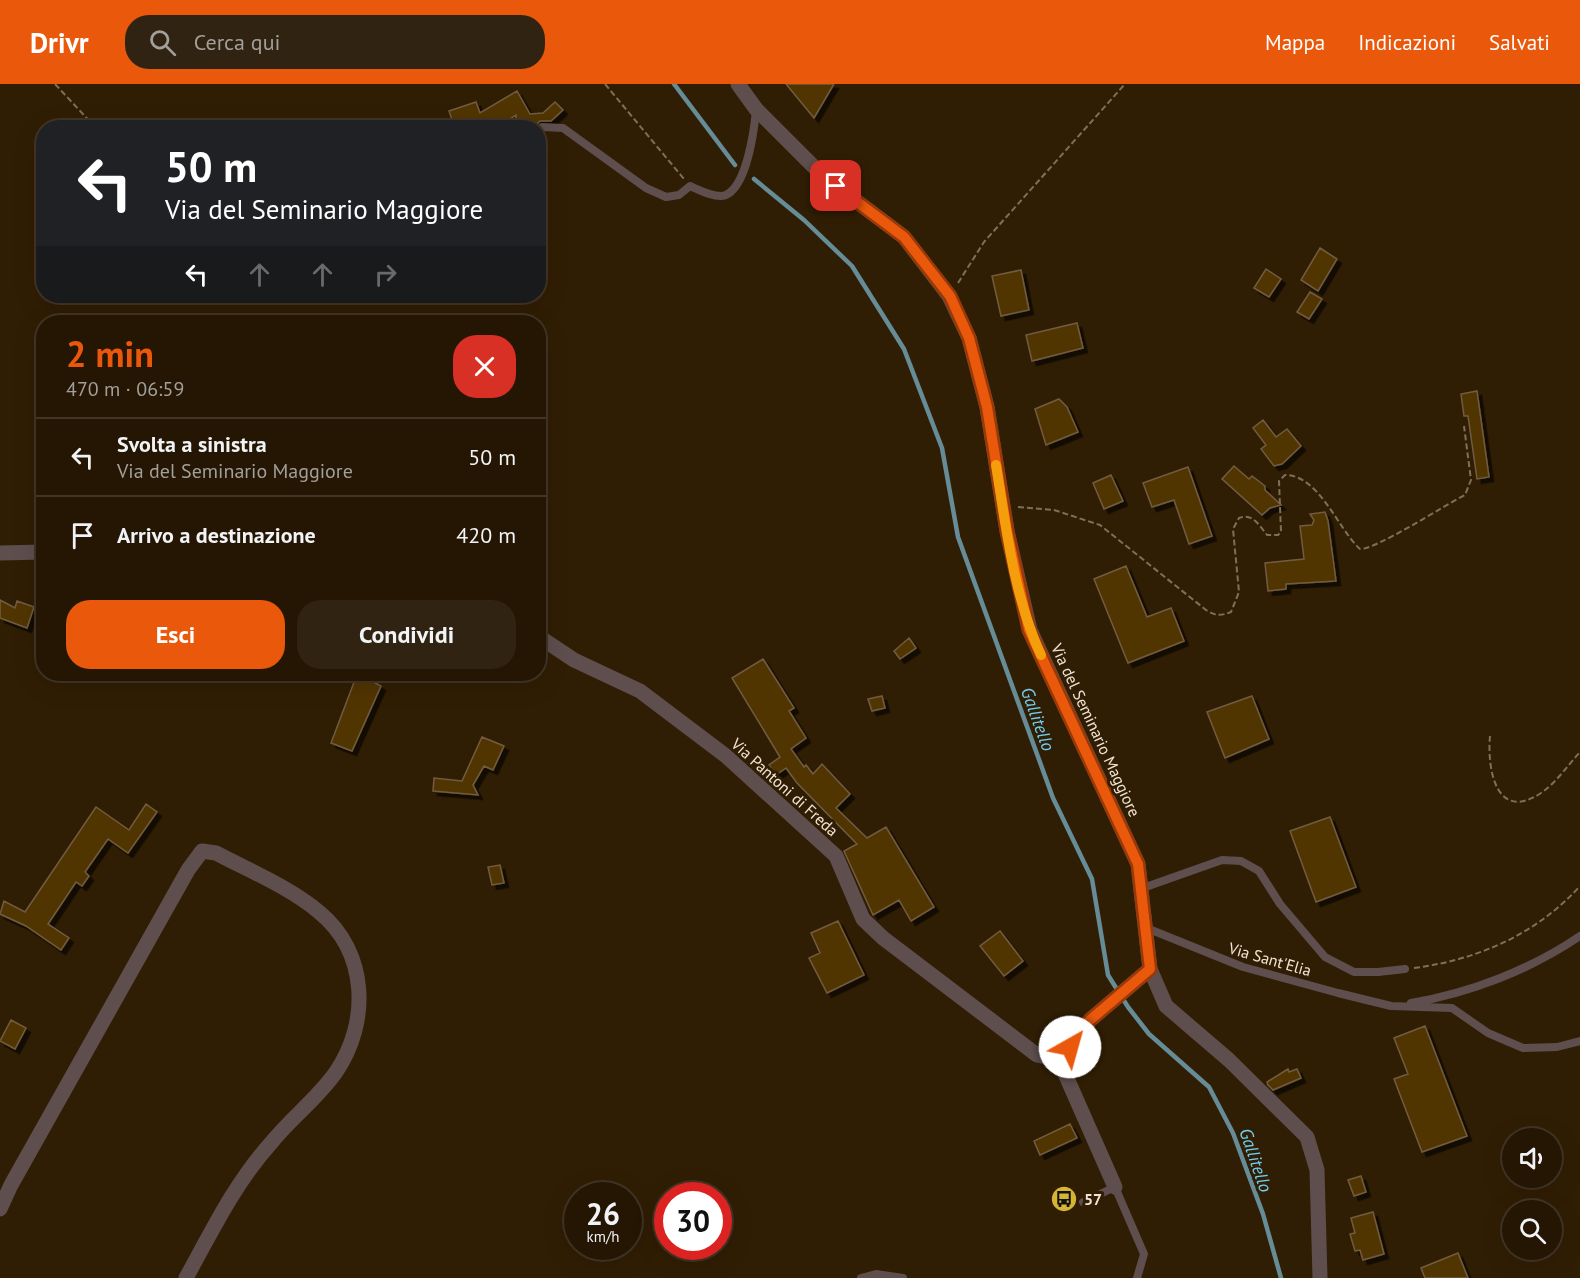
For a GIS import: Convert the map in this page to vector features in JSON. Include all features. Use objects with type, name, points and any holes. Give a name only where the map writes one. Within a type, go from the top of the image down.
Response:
[{"type":"street","name":"Via del Seminario Maggiore","points":[[738,84],[756,109],[823,176],[904,237],[950,296],[969,338],[987,407],[1003,506],[1029,630],[1138,864],[1146,972],[1166,1006],[1229,1060],[1307,1137],[1317,1170],[1320,1278]]},
{"type":"street","points":[[0,554],[36,552]]},
{"type":"street","name":"Via Pantoni di Freda","points":[[546,641],[574,660],[640,691],[726,756],[836,856],[863,919],[883,938],[1037,1055],[1059,1060]]},
{"type":"street","points":[[0,1209],[11,1185],[188,870],[198,855],[208,850],[301,899],[329,922],[351,953],[359,979],[360,1000],[357,1026],[336,1071],[251,1167],[231,1197],[186,1278]]},
{"type":"street","points":[[1115,1187],[1059,1060],[1090,1020],[1146,972]]},
{"type":"lane","points":[[546,127],[563,128],[646,188],[666,196],[678,195],[690,186],[718,196],[727,195],[734,188],[753,143],[756,109]]},
{"type":"lane","points":[[1140,889],[1222,860],[1241,861],[1259,871],[1280,904],[1325,957],[1354,972],[1405,969]]},
{"type":"lane","name":"Via Sant'Elia","points":[[1144,927],[1243,967],[1391,1006],[1452,1008],[1488,1033],[1523,1048],[1557,1047],[1580,1041]]},
{"type":"lane","name":"Via Sant'Elia","points":[[1391,1006],[1438,998],[1504,978],[1580,936]]},
{"type":"lane","points":[[1083,1202],[1115,1187],[1144,1254],[1137,1278]]},
{"type":"lane","points":[[861,1278],[876,1274],[903,1278]]},
{"type":"path","points":[[55,84],[89,120]]},
{"type":"path","points":[[606,84],[690,186]]},
{"type":"path","points":[[950,296],[984,242],[1125,84]]},
{"type":"path","points":[[1003,506],[1054,510],[1100,525],[1206,610],[1213,615],[1224,615],[1231,612],[1239,592],[1233,529],[1239,518],[1245,516],[1252,518],[1267,535],[1278,535],[1281,532],[1279,481],[1285,475],[1296,475],[1308,484],[1330,508],[1351,541],[1360,549],[1372,548],[1433,511],[1465,495],[1471,480],[1464,426]]},
{"type":"path","points":[[1490,736],[1488,758],[1491,778],[1502,795],[1515,802],[1528,800],[1543,792],[1580,752]]},
{"type":"path","points":[[1405,969],[1447,964],[1497,946],[1538,925],[1561,908],[1580,886]]},
{"type":"building","points":[[786,84],[834,84],[814,118]]},
{"type":"building","points":[[517,91],[530,114],[543,113],[555,102],[563,110],[551,121],[516,120],[516,115],[508,120],[452,120],[449,111],[476,102],[480,113]]},
{"type":"building","points":[[1320,248],[1337,259],[1318,291],[1301,280]]},
{"type":"building","points":[[1266,269],[1281,279],[1269,297],[1254,288]]},
{"type":"building","points":[[1021,270],[1029,310],[1001,316],[992,276]]},
{"type":"building","points":[[1310,292],[1322,299],[1309,319],[1297,312]]},
{"type":"building","points":[[1077,323],[1083,348],[1032,361],[1026,335]]},
{"type":"building","points":[[1477,391],[1489,477],[1477,479],[1468,416],[1464,416],[1461,394]]},
{"type":"building","points":[[1059,399],[1067,407],[1078,432],[1046,445],[1035,409]]},
{"type":"building","points":[[1263,420],[1276,437],[1287,429],[1301,446],[1282,464],[1274,466],[1261,449],[1266,445],[1253,428]]},
{"type":"building","points":[[1234,466],[1249,479],[1252,476],[1265,486],[1265,490],[1281,505],[1270,508],[1262,515],[1222,479]]},
{"type":"building","points":[[1188,467],[1212,536],[1189,544],[1174,500],[1152,507],[1143,483]]},
{"type":"building","points":[[1111,475],[1123,501],[1104,509],[1093,483]]},
{"type":"building","points":[[1325,512],[1336,581],[1286,584],[1286,589],[1268,591],[1265,563],[1304,559],[1300,526],[1312,525],[1314,520],[1310,514]]},
{"type":"building","points":[[1126,566],[1147,617],[1171,608],[1184,641],[1128,663],[1094,579]]},
{"type":"building","points":[[0,600],[15,608],[17,601],[34,607],[27,628],[0,618]]},
{"type":"building","points":[[909,638],[916,648],[900,659],[894,651]]},
{"type":"building","points":[[763,659],[794,708],[789,711],[806,738],[791,749],[804,767],[806,765],[813,774],[822,764],[850,794],[836,808],[867,838],[886,827],[934,907],[911,921],[899,900],[873,915],[844,851],[857,844],[797,783],[786,768],[776,775],[769,765],[780,757],[732,678]]},
{"type":"building","points":[[354,681],[372,681],[381,686],[352,751],[331,743]]},
{"type":"building","points":[[882,696],[885,708],[872,711],[868,699]]},
{"type":"building","points":[[1252,696],[1269,739],[1225,758],[1207,712]]},
{"type":"building","points":[[482,737],[504,746],[493,770],[484,766],[473,785],[478,795],[433,791],[434,778],[462,781]]},
{"type":"building","points":[[146,804],[157,812],[128,853],[108,839],[85,872],[89,876],[82,886],[76,882],[48,924],[69,938],[61,950],[26,926],[0,914],[4,901],[25,912],[96,807],[129,830]]},
{"type":"building","points":[[1330,817],[1356,887],[1316,902],[1290,831]]},
{"type":"building","points":[[500,865],[504,883],[492,885],[488,867]]},
{"type":"building","points":[[838,921],[864,975],[827,993],[809,958],[820,953],[811,933]]},
{"type":"building","points":[[1000,931],[1023,961],[1004,976],[980,946]]},
{"type":"building","points":[[11,1020],[26,1028],[15,1049],[0,1041]]},
{"type":"building","points":[[1425,1026],[1467,1136],[1422,1152],[1394,1079],[1408,1074],[1394,1038]]},
{"type":"building","points":[[1288,1069],[1289,1072],[1297,1069],[1301,1078],[1273,1090],[1267,1082]]},
{"type":"building","points":[[1070,1124],[1077,1138],[1040,1155],[1034,1141]]},
{"type":"building","points":[[1361,1176],[1366,1192],[1354,1196],[1348,1180]]},
{"type":"building","points":[[1373,1212],[1384,1254],[1363,1260],[1360,1250],[1355,1251],[1350,1234],[1355,1233],[1351,1218]]},
{"type":"building","points":[[1458,1253],[1468,1278],[1425,1278],[1421,1268]]},
{"type":"waterway","name":"Gallitello","points":[[674,84],[735,165]]},
{"type":"waterway","name":"Gallitello","points":[[754,179],[804,220],[852,266],[904,349],[942,448],[958,537],[1053,798],[1092,879],[1108,975],[1128,1007],[1149,1034],[1209,1087],[1233,1133],[1263,1214],[1281,1278]]},
{"type":"slow traffic","points":[[996,465],[1007,531],[1029,630],[1041,655]]},
{"type":"place","name":"57","points":[[1064,1199]]},
{"type":"route","points":[[836,186],[904,237],[950,296],[969,338],[987,407],[1007,531],[1029,630],[1138,864],[1150,969],[1090,1020],[1070,1047]]}]
